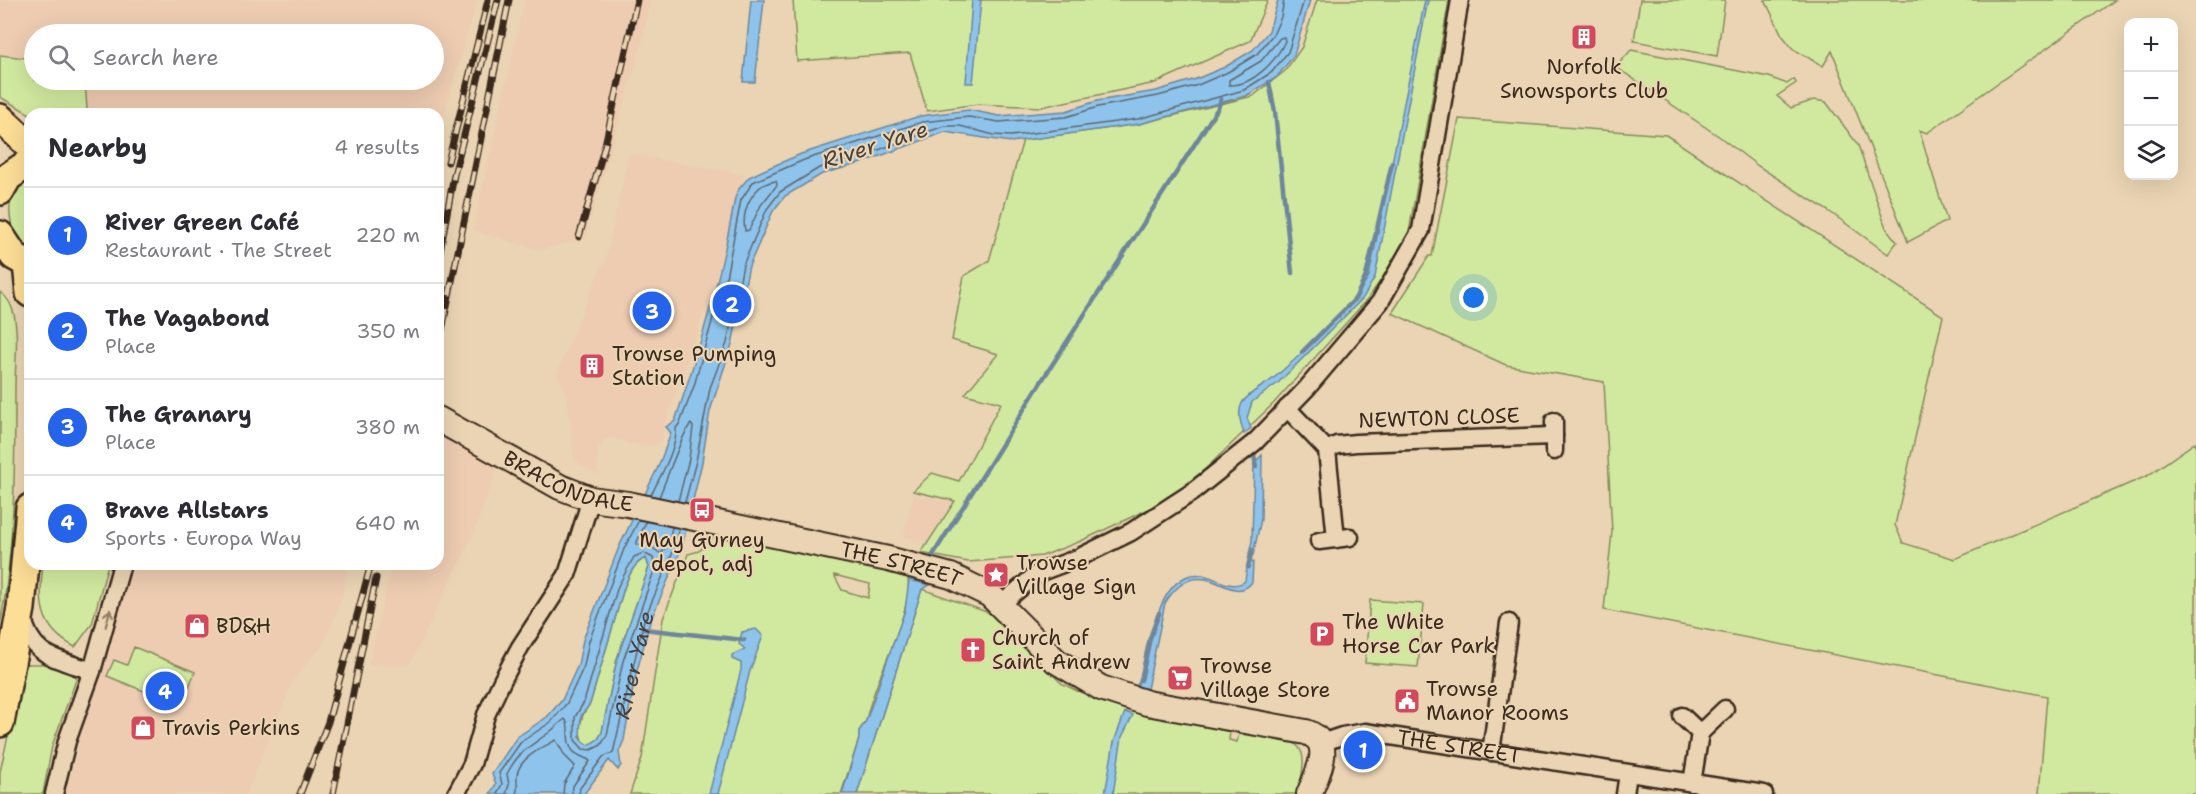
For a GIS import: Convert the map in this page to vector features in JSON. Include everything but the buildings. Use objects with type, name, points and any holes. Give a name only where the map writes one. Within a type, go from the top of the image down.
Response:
[{"type":"main road","points":[[0,118],[24,140]]},
{"type":"main road","points":[[0,191],[8,177],[24,166]]},
{"type":"main road","points":[[0,235],[14,256],[24,262]]},
{"type":"main road","points":[[0,723],[21,608],[24,570]]},
{"type":"street","points":[[1000,605],[1038,573],[1078,558],[1131,532],[1191,493],[1251,444],[1287,408],[1380,302],[1417,242],[1421,231],[1460,0]]},
{"type":"street","points":[[1287,408],[1327,450],[1335,539]]},
{"type":"street","name":"BRACONDALE","points":[[444,422],[560,487],[591,499],[638,506],[706,521]]},
{"type":"street","name":"NEWTON CLOSE","points":[[1327,450],[1337,445],[1356,442],[1554,436]]},
{"type":"street","points":[[456,794],[472,764],[486,715],[502,681],[520,647],[567,575],[591,499]]},
{"type":"street","name":"THE STREET","points":[[706,521],[888,559],[951,576],[977,586],[1000,605],[1056,661],[1101,688],[1147,703],[1305,732],[1317,738],[1321,743],[1365,732],[1418,738],[1491,752],[1764,794]]},
{"type":"street","points":[[54,794],[67,741],[92,671],[120,570]]},
{"type":"street","points":[[21,608],[25,628],[31,642],[40,651],[92,671]]},
{"type":"street","points":[[1491,752],[1509,623]]},
{"type":"street","points":[[1692,783],[1700,733],[1725,709]]},
{"type":"street","points":[[1682,716],[1700,733]]},
{"type":"street","points":[[1309,794],[1323,756],[1321,743]]},
{"type":"street","points":[[1625,794],[1628,774]]},
{"type":"shaded area","points":[[0,0],[477,0],[444,114],[444,108],[24,108],[24,111],[0,97]]},
{"type":"shaded area","points":[[525,0],[650,0],[643,38],[585,238],[541,250],[473,230]]},
{"type":"shaded area","points":[[629,154],[744,175],[714,284],[662,432],[663,440],[654,445],[641,445],[610,438],[604,440],[598,449],[599,475],[580,464],[574,456],[567,396],[557,374],[600,270],[605,264]]},
{"type":"shaded area","points":[[444,433],[497,468],[473,534],[409,666],[369,664],[391,570],[444,570]]},
{"type":"shaded area","points":[[914,495],[952,502],[927,541],[904,536]]},
{"type":"shaded area","points":[[132,570],[347,570],[341,600],[323,644],[293,680],[246,794],[66,794],[94,687]]},
{"type":"green space","points":[[793,0],[1268,0],[1250,41],[1155,83],[1041,107],[978,104],[927,111],[910,53],[797,61]]},
{"type":"green space","points":[[1317,0],[1449,0],[1407,244],[1365,302],[1273,404],[1196,478],[1163,502],[1081,541],[1042,556],[968,562],[921,553],[955,501],[913,491],[932,473],[959,481],[1001,403],[965,394],[998,354],[952,340],[964,276],[989,261],[1023,140],[1139,124],[1253,96],[1285,71],[1302,47]]},
{"type":"green space","points":[[1640,0],[1725,0],[1717,56],[1634,41]]},
{"type":"green space","points":[[1765,0],[2115,0],[1927,133],[1919,130],[1947,221],[1908,242],[1832,51],[1823,66],[1793,49],[1782,35]]},
{"type":"green space","points":[[1631,50],[1769,77],[1787,84],[1794,79],[1796,83],[1777,96],[1791,108],[1814,100],[1826,102],[1858,145],[1886,228],[1897,242],[1888,254],[1616,67]]},
{"type":"green space","points":[[0,55],[24,58],[24,90],[86,90],[87,108],[24,108],[24,111],[0,97]]},
{"type":"green space","points":[[1459,119],[1666,135],[1943,316],[1895,525],[1903,543],[1955,559],[2147,476],[2196,442],[2196,794],[2039,794],[2047,696],[1604,610],[1612,532],[1604,382],[1506,365],[1392,313],[1429,256],[1432,256]]},
{"type":"green space","points":[[24,181],[24,243],[15,232],[10,212],[14,192]]},
{"type":"green space","points":[[0,292],[11,305],[17,341],[13,507],[9,566],[0,625]]},
{"type":"green space","points":[[717,534],[907,573],[906,605],[876,686],[866,721],[859,731],[859,739],[841,794],[630,794],[642,758],[663,619],[688,554],[699,551]],"holes":[[[834,575],[870,584],[868,598],[842,590]]]},
{"type":"green space","points":[[646,558],[649,567],[617,659],[602,732],[598,739],[589,745],[584,743],[580,733],[582,718],[590,704],[624,588],[635,567]]},
{"type":"green space","points":[[43,570],[106,570],[92,624],[75,647],[54,631],[48,622],[41,590]]},
{"type":"green space","points":[[922,589],[992,614],[1061,683],[1077,691],[1123,707],[1230,732],[1229,740],[1237,742],[1239,734],[1272,737],[1294,743],[1300,749],[1303,759],[1297,794],[857,794]]},
{"type":"green space","points":[[1370,600],[1424,604],[1418,667],[1365,663]]},
{"type":"green space","points":[[134,647],[195,672],[181,706],[107,676],[114,660],[127,665]]},
{"type":"green space","points":[[24,664],[46,664],[77,677],[52,746],[43,794],[0,794],[0,772]]},
{"type":"water","points":[[751,0],[764,0],[755,82],[743,82]]},
{"type":"water","points":[[972,0],[981,0],[973,83],[966,83]]},
{"type":"water","name":"River Yare","points":[[1278,0],[1310,0],[1294,55],[1277,77],[1246,96],[1139,124],[1011,142],[945,132],[861,163],[822,174],[785,196],[773,211],[749,266],[732,344],[710,411],[702,462],[682,547],[650,622],[634,682],[624,740],[619,752],[621,765],[618,770],[609,760],[584,794],[490,794],[496,784],[492,774],[517,737],[547,717],[562,700],[578,665],[583,640],[619,547],[659,465],[671,433],[666,427],[675,421],[702,338],[724,255],[735,198],[749,177],[801,154],[920,116],[969,110],[999,116],[1066,111],[1097,101],[1156,91],[1196,79],[1225,67],[1253,50],[1269,31]],"holes":[[[646,558],[649,567],[617,659],[602,732],[598,739],[589,745],[580,738],[581,716],[590,704],[624,588],[632,570],[638,563]]]},
{"type":"water","points":[[1425,0],[1428,0],[1375,277],[1363,298],[1278,383],[1252,402],[1247,418],[1251,428],[1244,434],[1240,411],[1245,399],[1275,377],[1326,330],[1350,304],[1369,276]]},
{"type":"water","points":[[1262,455],[1261,519],[1253,555],[1249,554],[1252,541],[1254,463]]},
{"type":"water","points":[[1248,561],[1253,562],[1252,582],[1244,589],[1235,589],[1203,579],[1191,580],[1178,587],[1165,603],[1147,689],[1137,686],[1160,609],[1176,583],[1196,574],[1232,585],[1239,584],[1245,581]]},
{"type":"water","points":[[909,580],[930,585],[922,589],[857,794],[842,794],[859,739],[859,731],[866,721],[905,610]]},
{"type":"water","points":[[756,629],[763,636],[750,671],[718,794],[709,794],[741,670],[741,663],[732,659],[732,655],[745,649],[739,644],[742,632]]},
{"type":"water","points":[[1125,712],[1133,715],[1122,737],[1113,794],[1105,794],[1114,742]]},
{"type":"waterway","points":[[1269,82],[1275,112],[1292,273]]},
{"type":"waterway","points":[[928,563],[1041,382],[1218,108],[1221,99]]},
{"type":"waterway","points":[[1302,352],[1355,299],[1366,276],[1392,163]]},
{"type":"waterway","points":[[1253,448],[1256,467]]},
{"type":"waterway","points":[[1248,567],[1252,550]]},
{"type":"waterway","points":[[1141,680],[1150,638],[1159,613]]},
{"type":"waterway","name":"River Yare","points":[[643,629],[744,640]]},
{"type":"railway","points":[[448,162],[488,0]]},
{"type":"railway","points":[[444,229],[454,175],[498,0]]},
{"type":"railway","points":[[444,320],[509,0]]},
{"type":"railway","points":[[579,237],[605,145],[637,0]]},
{"type":"railway","points":[[300,794],[328,722],[369,570]]},
{"type":"railway","points":[[333,794],[376,578]]},
{"type":"place","name":"Norfolk Snowsports Club","points":[[1584,37]]},
{"type":"place","name":"The Vagabond","points":[[732,304]]},
{"type":"place","name":"The Granary","points":[[652,311]]},
{"type":"place","name":"Trowse Pumping Station","points":[[592,366]]},
{"type":"place","name":"May Gurney depot, adj","points":[[702,510]]},
{"type":"place","name":"Trowse Village Sign","points":[[996,575]]},
{"type":"place","name":"BD&H","points":[[197,626]]},
{"type":"place","name":"The White Horse Car Park","points":[[1322,634]]},
{"type":"place","name":"Church of Saint Andrew","points":[[973,650]]},
{"type":"place","name":"Trowse Village Store","points":[[1180,678]]},
{"type":"place","name":"Brave Allstars","points":[[165,691]]},
{"type":"place","name":"Trowse Manor Rooms","points":[[1407,701]]},
{"type":"place","name":"Travis Perkins","points":[[143,728]]},
{"type":"place","name":"River Green Café","points":[[1363,750]]}]
